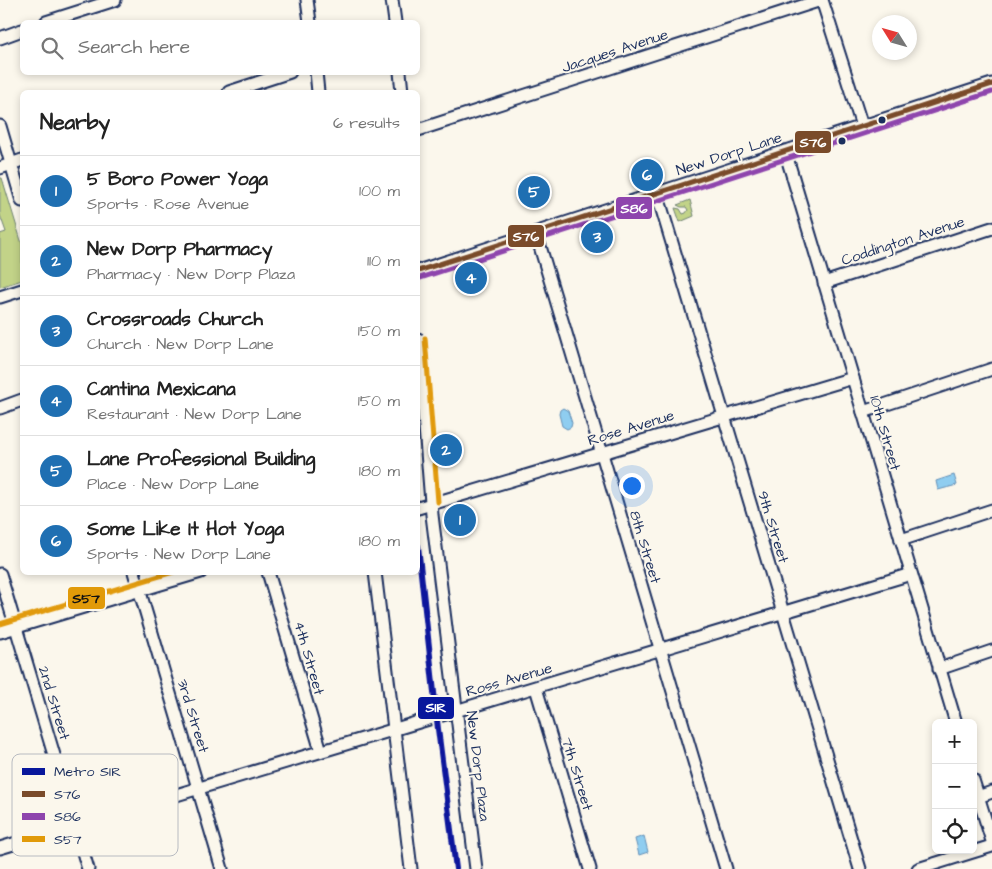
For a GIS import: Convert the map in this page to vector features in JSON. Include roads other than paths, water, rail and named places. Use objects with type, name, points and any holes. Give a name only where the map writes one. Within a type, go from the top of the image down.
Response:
[{"type":"street","points":[[52,20],[115,0]]},
{"type":"street","points":[[307,0],[310,20]]},
{"type":"street","points":[[822,0],[862,126]]},
{"type":"street","name":"Jacques Avenue","points":[[420,129],[822,0]]},
{"type":"street","points":[[395,1],[395,20]]},
{"type":"street","points":[[0,38],[20,31]]},
{"type":"street","points":[[235,90],[281,75]]},
{"type":"street","points":[[316,75],[318,90]]},
{"type":"street","points":[[400,75],[402,90]]},
{"type":"street","name":"New Dorp Lane","points":[[420,271],[992,84]]},
{"type":"street","points":[[0,126],[17,162],[20,185]]},
{"type":"street","name":"10th Street","points":[[785,151],[955,719]]},
{"type":"street","points":[[0,168],[17,162]]},
{"type":"street","name":"9th Street","points":[[657,193],[860,869]]},
{"type":"street","name":"Coddington Avenue","points":[[824,283],[992,228]]},
{"type":"street","name":"8th Street","points":[[536,233],[726,869]]},
{"type":"street","points":[[0,297],[20,291]]},
{"type":"street","points":[[863,412],[992,369]]},
{"type":"street","name":"Rose Avenue","points":[[423,506],[853,378]]},
{"type":"street","points":[[0,408],[20,401]]},
{"type":"street","name":"New Dorp Plaza","points":[[420,406],[423,506],[456,711],[476,869]]},
{"type":"street","points":[[901,540],[992,510]]},
{"type":"street","name":"2nd Street","points":[[0,574],[54,754]]},
{"type":"street","name":"Ross Avenue","points":[[178,794],[911,574]]},
{"type":"street","name":"3rd Street","points":[[135,575],[222,869]]},
{"type":"street","points":[[0,632],[191,575]]},
{"type":"street","name":"4th Street","points":[[269,575],[321,751]]},
{"type":"street","points":[[375,575],[392,730],[410,869]]},
{"type":"street","points":[[939,668],[992,651]]},
{"type":"street","name":"7th Street","points":[[536,688],[590,869]]},
{"type":"street","points":[[978,797],[992,792]]},
{"type":"street","points":[[977,794],[992,841]]},
{"type":"street","name":"Ross Avenue","points":[[0,848],[12,844]]},
{"type":"street","points":[[918,869],[992,846]]},
{"type":"street","name":"2nd Street","points":[[84,856],[88,869]]},
{"type":"water","points":[[563,408],[568,411],[572,423],[571,427],[567,429],[562,426],[559,414]]},
{"type":"water","points":[[954,475],[957,485],[938,490],[936,481]]},
{"type":"water","points":[[644,836],[648,852],[639,855],[635,839]]},
{"type":"metro line","name":"SIR","points":[[420,564],[456,869]]},
{"type":"place","name":"Some Like It Hot Yoga","points":[[647,175]]},
{"type":"place","name":"Lane Professional Building","points":[[534,192]]},
{"type":"place","name":"Crossroads Church","points":[[597,237]]},
{"type":"place","name":"Cantina Mexicana","points":[[471,278]]},
{"type":"place","name":"New Dorp Pharmacy","points":[[446,450]]},
{"type":"place","name":"5 Boro Power Yoga","points":[[460,520]]}]
